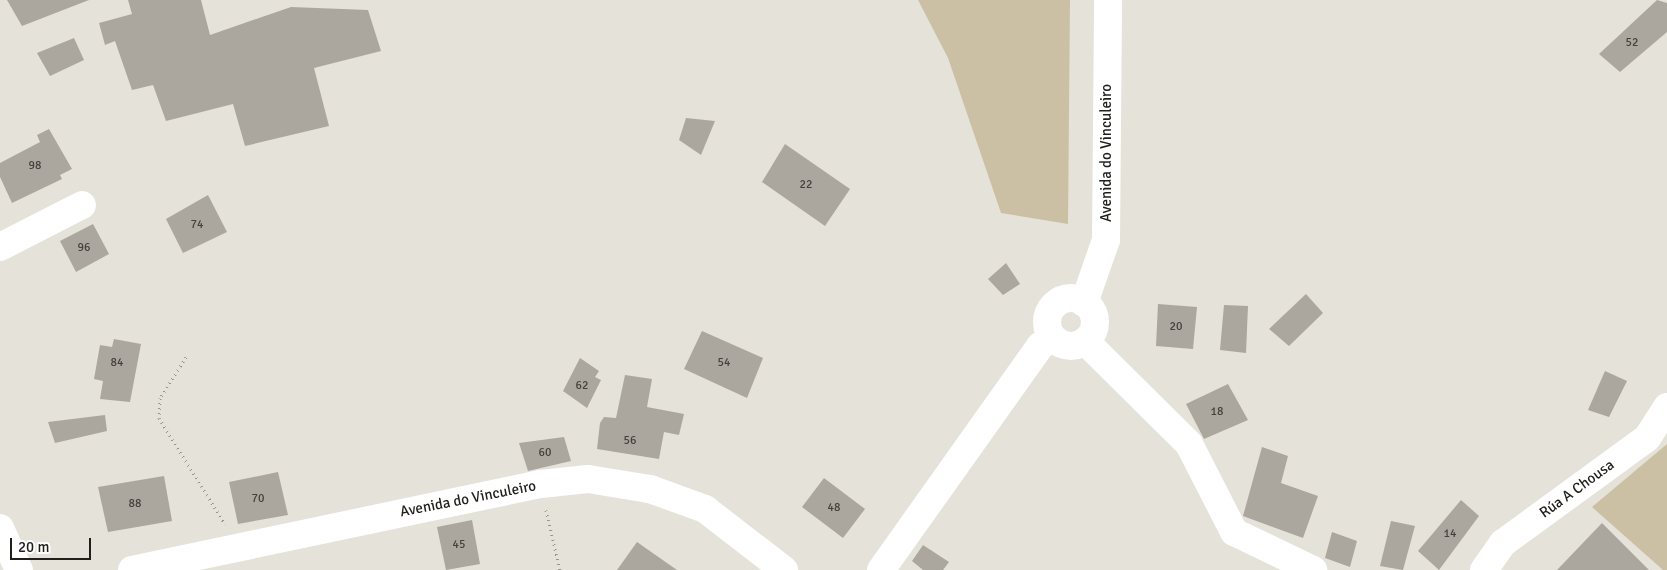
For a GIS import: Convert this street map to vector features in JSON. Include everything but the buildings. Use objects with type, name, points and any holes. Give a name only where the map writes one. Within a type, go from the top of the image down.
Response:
[{"type":"street","name":"Avenida do Vinculeiro","points":[[1084,303],[1106,240],[1108,0]]},
{"type":"street","points":[[0,247],[82,205]]},
{"type":"street","points":[[1070,298],[1084,303],[1095,321],[1085,341],[1065,345],[1053,338],[1047,324],[1056,304],[1070,298]]},
{"type":"street","points":[[881,570],[1040,346],[1053,338]]},
{"type":"street","points":[[1085,341],[1189,444],[1234,532],[1313,570]]},
{"type":"street","name":"Rúa A Chousa","points":[[1484,570],[1502,543],[1647,438],[1667,407]]},
{"type":"street","name":"Avenida do Vinculeiro","points":[[132,570],[238,546],[540,484],[588,479],[650,489],[705,508],[784,570]]},
{"type":"street","points":[[0,528],[18,570]]},
{"type":"path","points":[[186,357],[160,398],[159,418],[238,546]]},
{"type":"path","points":[[540,484],[560,570]]},
{"type":"shaded area","points":[[918,0],[1070,0],[1068,224],[1001,213],[948,58]]},
{"type":"shaded area","points":[[1667,444],[1667,570],[1663,570],[1592,507]]}]
